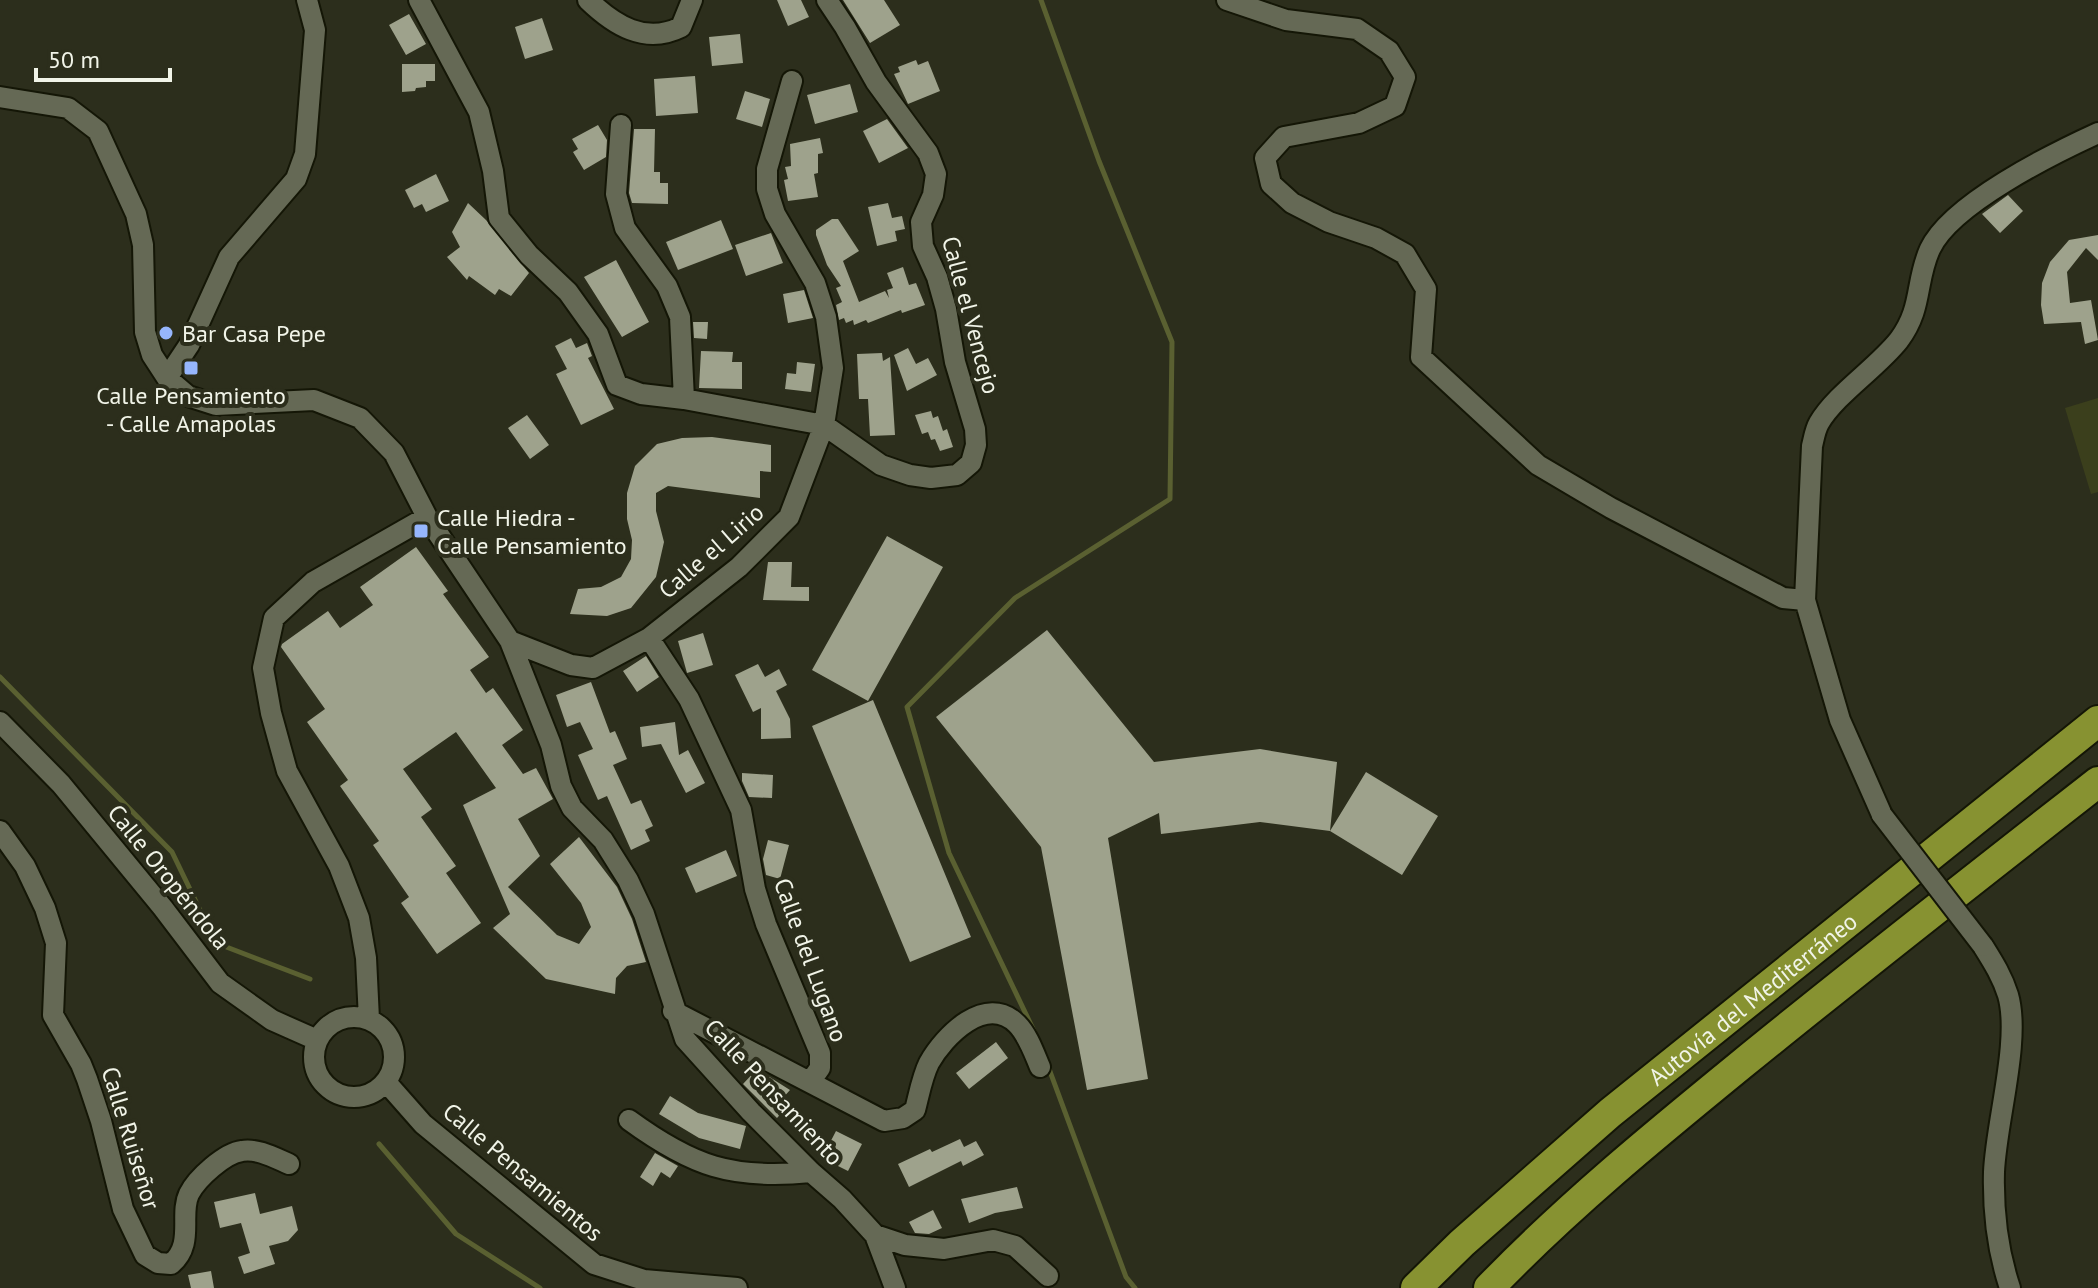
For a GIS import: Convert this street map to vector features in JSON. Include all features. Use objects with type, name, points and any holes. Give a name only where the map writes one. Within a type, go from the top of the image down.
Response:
[{"type":"highway","name":"Autovía del Mediterráneo","points":[[1416,1288],[1462,1243],[1610,1113],[2098,721]]},
{"type":"highway","name":"Autovía del Mediterráneo","points":[[1489,1288],[1529,1247],[1672,1121],[1825,996],[2098,782]]},
{"type":"street","points":[[167,378],[189,345],[229,257],[296,179],[305,154],[315,30],[307,0]]},
{"type":"street","points":[[419,0],[479,112],[493,171],[499,218],[529,255],[568,292],[598,334],[617,385],[641,394],[824,425]]},
{"type":"street","points":[[588,0],[605,17],[623,28],[648,35],[666,34],[681,27],[692,0]]},
{"type":"street","name":"Calle el Vencejo","points":[[824,425],[881,465],[920,477],[957,475],[971,463],[976,445],[975,429],[955,362],[946,309],[937,277],[923,246],[921,222],[933,195],[936,174],[928,153],[876,82],[827,0]]},
{"type":"street","points":[[1227,0],[1286,20],[1357,29],[1389,51],[1405,77],[1395,106],[1359,123],[1284,137],[1265,158],[1271,184],[1292,203],[1329,222],[1376,238],[1405,254],[1426,289],[1421,357],[1538,465],[1611,508],[1783,598],[1805,600]]},
{"type":"street","name":"Calle el Lirio","points":[[510,641],[571,665],[593,668],[649,638],[739,567],[789,517],[824,425],[833,368],[826,317],[815,283],[775,214],[767,189],[767,169],[792,81]]},
{"type":"street","name":"Calle Pensamiento","points":[[0,97],[68,108],[98,131],[136,214],[143,245],[145,332],[152,355],[167,378],[188,396],[216,405],[314,400],[360,418],[394,453],[427,517],[510,641],[551,745],[561,786],[572,808],[603,840],[628,880],[644,914],[673,1011],[685,1039],[875,1235],[895,1288]]},
{"type":"street","points":[[621,125],[616,194],[625,228],[667,286],[680,317],[684,399]]},
{"type":"street","points":[[2010,1288],[1996,1227],[1994,1172],[2011,1036],[2009,998],[1999,971],[1983,946],[1882,815],[1840,720],[1805,600],[1812,446],[1817,426],[1826,413],[1889,352],[1909,326],[1918,304],[1925,260],[1937,235],[2018,172],[2098,133]]},
{"type":"street","points":[[369,1019],[366,958],[359,918],[339,866],[287,771],[271,713],[263,668],[274,618],[313,582],[427,517]]},
{"type":"street","name":"Calle del Lugano","points":[[649,638],[689,699],[741,810],[755,889],[766,924],[820,1053],[820,1068],[810,1082]]},
{"type":"street","name":"Calle Oropéndola","points":[[0,722],[61,784],[220,983],[272,1020],[317,1040]]},
{"type":"street","name":"Calle Ruiseñor","points":[[0,831],[25,866],[45,908],[56,943],[53,1015],[81,1064],[101,1121],[123,1209],[145,1255],[158,1263],[171,1264],[180,1257],[189,1195],[214,1164],[241,1150],[262,1153],[289,1164]]},
{"type":"street","points":[[673,1011],[884,1121],[903,1118],[915,1110],[928,1066],[943,1042],[964,1024],[983,1014],[1001,1013],[1017,1024],[1040,1067]]},
{"type":"street","points":[[355,1016],[369,1019],[385,1030],[391,1040],[395,1054],[393,1070],[386,1082],[374,1092],[361,1097],[335,1093],[323,1084],[316,1071],[313,1054],[317,1040],[324,1029],[336,1020],[355,1016]]},
{"type":"street","name":"Calle Pensamientos","points":[[386,1082],[423,1124],[594,1264],[644,1280],[737,1288]]},
{"type":"street","points":[[629,1120],[666,1147],[718,1168],[750,1174],[811,1172]]},
{"type":"street","points":[[875,1235],[905,1245],[944,1249],[993,1240],[1015,1246],[1048,1276]]},
{"type":"green space","points":[[2098,398],[2098,492],[2091,494],[2065,408]]},
{"type":"building","points":[[777,0],[801,0],[809,17],[788,26]]},
{"type":"building","points":[[843,0],[884,0],[900,25],[870,43]]},
{"type":"building","points":[[409,14],[426,44],[406,55],[389,25]]},
{"type":"building","points":[[542,18],[553,50],[525,59],[515,27]]},
{"type":"building","points":[[740,34],[743,63],[712,66],[709,37]]},
{"type":"building","points":[[916,60],[918,65],[928,61],[940,91],[908,104],[894,74],[900,72],[898,67]]},
{"type":"building","points":[[402,64],[435,64],[435,81],[426,81],[426,87],[416,88],[415,91],[402,92]]},
{"type":"building","points":[[695,76],[698,113],[656,116],[654,79]]},
{"type":"building","points":[[850,84],[858,112],[815,124],[807,95]]},
{"type":"building","points":[[745,91],[770,99],[762,127],[736,119]]},
{"type":"building","points":[[887,119],[908,148],[879,163],[863,131]]},
{"type":"building","points":[[598,125],[607,140],[606,157],[584,170],[573,152],[578,149],[572,139]]},
{"type":"building","points":[[634,129],[655,129],[654,172],[660,172],[660,183],[668,183],[668,204],[632,203],[629,193]]},
{"type":"building","points":[[820,138],[823,153],[818,154],[818,173],[814,174],[818,197],[788,201],[784,180],[788,179],[785,167],[791,166],[790,144]]},
{"type":"building","points":[[436,174],[449,201],[426,212],[422,204],[414,208],[405,190]]},
{"type":"building","points":[[2008,195],[2023,211],[2000,233],[1982,214]]},
{"type":"building","points":[[468,203],[486,220],[529,273],[511,296],[499,289],[495,295],[469,276],[467,280],[447,257],[460,247],[452,232]]},
{"type":"building","points":[[888,203],[892,218],[902,216],[905,229],[895,231],[897,241],[877,246],[868,207]]},
{"type":"building","points":[[832,219],[838,219],[859,251],[843,261],[859,302],[885,291],[889,298],[887,290],[893,288],[887,273],[903,267],[909,285],[916,283],[925,305],[902,313],[901,310],[868,323],[866,320],[854,325],[853,320],[846,323],[844,318],[839,320],[836,305],[842,302],[836,288],[841,286],[827,265],[816,235],[816,230]]},
{"type":"building","points":[[721,220],[733,249],[678,270],[666,242]]},
{"type":"building","points":[[771,233],[783,263],[746,276],[735,245]]},
{"type":"building","points":[[2098,235],[2098,260],[2086,248],[2067,272],[2070,303],[2091,300],[2098,340],[2085,344],[2081,322],[2044,324],[2042,283],[2050,262],[2069,240]]},
{"type":"building","points":[[616,260],[649,322],[622,337],[584,277]]},
{"type":"building","points":[[804,290],[813,318],[788,323],[783,294]]},
{"type":"building","points":[[693,322],[708,322],[707,339],[694,338]]},
{"type":"building","points":[[571,338],[576,348],[587,343],[592,356],[588,358],[614,409],[581,425],[556,374],[567,369],[555,346]]},
{"type":"building","points":[[908,348],[916,364],[928,358],[937,375],[907,391],[894,355]]},
{"type":"building","points":[[701,351],[733,352],[732,362],[742,362],[742,389],[699,388]]},
{"type":"building","points":[[882,353],[883,361],[890,357],[895,435],[870,436],[868,399],[859,399],[857,354]]},
{"type":"building","points":[[797,362],[815,364],[811,392],[785,389],[787,373],[796,374]]},
{"type":"building","points":[[931,411],[933,418],[938,416],[943,431],[947,429],[953,447],[940,451],[928,432],[922,434],[915,415]]},
{"type":"building","points":[[527,415],[549,445],[530,459],[508,428]]},
{"type":"building","points":[[712,437],[771,445],[771,472],[760,471],[760,498],[668,486],[656,493],[656,511],[664,542],[656,577],[631,608],[607,616],[570,614],[578,589],[601,587],[621,577],[631,559],[627,493],[635,466],[657,444],[682,438]]},
{"type":"building","points":[[887,536],[943,567],[868,701],[812,670]]},
{"type":"building","points":[[416,547],[448,591],[443,594],[489,657],[470,670],[486,693],[493,688],[523,730],[502,745],[523,774],[536,768],[553,799],[518,819],[540,856],[508,887],[557,935],[579,944],[591,927],[581,903],[550,864],[579,837],[617,887],[632,919],[646,962],[627,966],[616,978],[615,994],[546,979],[493,928],[510,914],[463,805],[496,788],[456,732],[403,769],[432,809],[421,817],[456,866],[446,873],[481,923],[437,954],[401,903],[409,897],[373,845],[379,841],[340,786],[348,780],[307,722],[325,709],[281,647],[282,644],[328,611],[340,628],[373,605],[360,587]]},
{"type":"building","points":[[768,562],[792,562],[791,587],[809,587],[809,601],[763,600]]},
{"type":"building","points":[[1047,630],[1154,762],[1260,749],[1337,762],[1330,831],[1260,822],[1161,834],[1159,813],[1108,838],[1148,1079],[1087,1090],[1041,847],[936,717]]},
{"type":"building","points":[[703,633],[713,665],[687,673],[678,641]]},
{"type":"building","points":[[646,656],[659,677],[637,692],[623,671]]},
{"type":"building","points":[[758,664],[765,677],[779,669],[787,685],[776,691],[790,719],[791,738],[761,739],[761,708],[753,712],[735,675]]},
{"type":"building","points":[[591,682],[610,733],[615,731],[627,759],[613,765],[631,804],[641,800],[653,826],[645,830],[650,841],[631,850],[607,796],[598,800],[578,755],[593,749],[580,722],[567,727],[556,695]]},
{"type":"building","points":[[873,700],[971,937],[910,962],[812,726]]},
{"type":"building","points":[[675,722],[679,755],[688,750],[705,783],[686,793],[661,744],[642,747],[640,727]]},
{"type":"building","points":[[1366,772],[1438,816],[1402,875],[1330,831]]},
{"type":"building","points":[[742,773],[773,775],[772,798],[749,797]]},
{"type":"building","points":[[768,840],[789,845],[780,879],[766,875],[763,859]]},
{"type":"building","points":[[726,850],[737,876],[696,893],[685,868]]},
{"type":"building","points":[[996,1042],[1008,1058],[969,1089],[956,1073]]},
{"type":"building","points":[[757,1069],[790,1090],[781,1100],[788,1106],[777,1118],[743,1084]]},
{"type":"building","points":[[670,1096],[698,1113],[746,1126],[740,1149],[699,1138],[659,1114]]},
{"type":"building","points":[[836,1131],[862,1144],[848,1171],[822,1158]]},
{"type":"building","points":[[960,1139],[964,1147],[976,1141],[984,1155],[963,1166],[961,1161],[909,1187],[898,1164]]},
{"type":"building","points":[[655,1153],[678,1166],[670,1178],[661,1172],[653,1186],[640,1177]]},
{"type":"building","points":[[1017,1187],[1023,1208],[995,1213],[969,1223],[961,1199]]},
{"type":"building","points":[[255,1193],[260,1214],[292,1206],[298,1230],[288,1241],[269,1246],[275,1264],[244,1274],[238,1257],[250,1253],[241,1223],[220,1228],[214,1202]]},
{"type":"building","points":[[933,1210],[942,1228],[929,1234],[915,1233],[909,1222]]},
{"type":"building","points":[[211,1271],[214,1288],[191,1288],[188,1275]]},
{"type":"waterway","points":[[1034,1031],[949,853],[907,707],[1015,598],[1170,499],[1172,342],[1099,161],[1041,0]]},
{"type":"waterway","points":[[0,677],[172,852],[216,943],[310,979]]},
{"type":"waterway","points":[[1048,1066],[1126,1277],[1135,1288]]},
{"type":"waterway","points":[[379,1144],[456,1234],[540,1288]]},
{"type":"place","name":"Bar Casa Pepe","points":[[166,333]]},
{"type":"place","name":"Calle Pensamiento - Calle Amapolas","points":[[191,368]]},
{"type":"place","name":"Calle Hiedra - Calle Pensamiento","points":[[421,531]]}]
